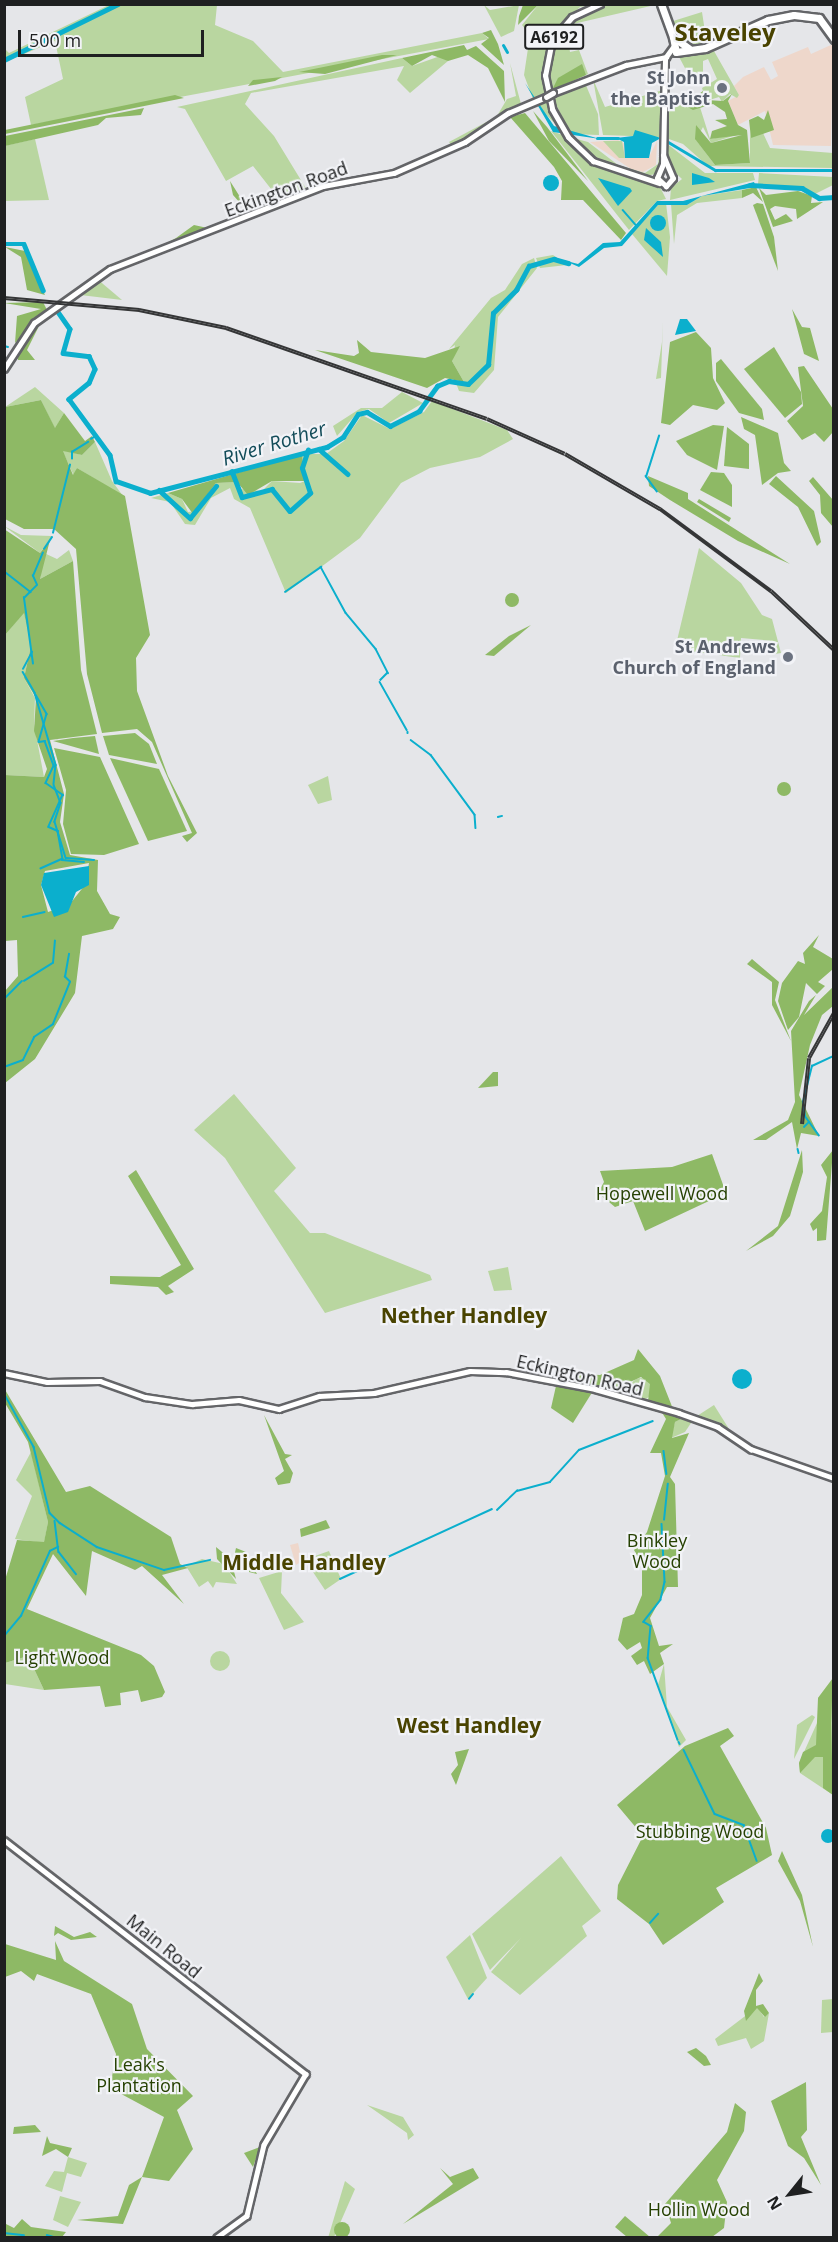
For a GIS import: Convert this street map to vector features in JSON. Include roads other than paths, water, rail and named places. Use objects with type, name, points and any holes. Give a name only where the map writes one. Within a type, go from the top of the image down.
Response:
[{"type":"highway","points":[[661,4],[677,48],[712,46],[781,16],[815,16],[828,27],[834,39]]},
{"type":"main road","name":"A6192","points":[[600,4],[567,21],[549,49],[548,93],[566,135],[601,166],[659,183]]},
{"type":"main road","points":[[663,155],[672,182],[659,183],[659,174],[663,155],[666,57],[677,48]]},
{"type":"main road","name":"Eckington Road","points":[[4,369],[24,334],[68,296],[110,269],[341,180],[394,173],[465,142],[522,107],[553,93],[635,62],[666,57]]},
{"type":"main road","name":"A6192","points":[[641,179],[668,171]]},
{"type":"main road","name":"Eckington Road","points":[[4,1373],[47,1382],[100,1381],[145,1397],[192,1404],[239,1400],[279,1409],[319,1396],[374,1392],[414,1382],[488,1370],[595,1389],[692,1417],[751,1449],[834,1478]]},
{"type":"main road","name":"Main Road","points":[[4,1840],[306,2074],[264,2145],[247,2216],[217,2238]]},
{"type":"water","points":[[525,83],[554,126],[600,139],[553,132]]},
{"type":"water","points":[[635,130],[661,138],[652,143],[649,158],[625,158],[624,142],[616,138],[633,136]]},
{"type":"water","points":[[692,173],[709,178],[715,182],[692,185]]},
{"type":"water","points":[[548,175],[554,175],[559,183],[557,189],[548,191],[543,186],[543,180]]},
{"type":"water","points":[[598,178],[630,188],[632,191],[618,206]]},
{"type":"water","points":[[754,182],[756,187],[702,196],[687,205],[658,205],[622,246],[604,248],[579,267],[563,260],[578,264],[603,243],[620,242],[657,201],[683,201]]},
{"type":"water","points":[[658,215],[666,223],[658,231],[650,223]]},
{"type":"water","points":[[646,228],[661,242],[663,257],[644,240]]},
{"type":"water","points":[[680,319],[687,319],[696,331],[675,335]]},
{"type":"water","points":[[89,866],[89,885],[76,892],[68,912],[54,917],[41,885],[44,873]]},
{"type":"water","points":[[742,1369],[749,1372],[752,1379],[749,1386],[742,1389],[735,1386],[732,1379],[735,1372]]},
{"type":"water","points":[[828,1829],[833,1831],[835,1836],[833,1841],[828,1843],[823,1841],[821,1836],[823,1831]]},
{"type":"waterway","points":[[4,60],[118,4]]},
{"type":"waterway","points":[[503,45],[507,52]]},
{"type":"waterway","points":[[597,138],[618,138]]},
{"type":"waterway","points":[[663,139],[715,170],[834,170]]},
{"type":"waterway","name":"River Rother","points":[[750,185],[802,188],[819,198],[834,197]]},
{"type":"waterway","points":[[623,210],[636,225]]},
{"type":"waterway","name":"River Rother","points":[[4,244],[24,244],[43,290]]},
{"type":"waterway","name":"River Rother","points":[[56,309],[70,329],[63,353],[89,356],[95,369],[89,383],[69,399],[110,455],[116,481],[150,493],[327,447],[343,437],[358,414],[367,412],[390,426],[419,411],[437,386],[449,381],[468,384],[488,365],[493,313],[516,290],[529,266],[554,259],[568,263]]},
{"type":"waterway","points":[[4,346],[8,347]]},
{"type":"waterway","name":"River Rother","points":[[91,439],[96,436]]},
{"type":"waterway","points":[[657,492],[646,477],[659,436]]},
{"type":"waterway","points":[[72,459],[72,452],[88,442]]},
{"type":"waterway","points":[[319,449],[348,474]]},
{"type":"waterway","points":[[232,471],[242,497],[272,489],[290,511],[310,493],[302,468],[308,450]]},
{"type":"waterway","points":[[53,533],[70,465]]},
{"type":"waterway","points":[[159,490],[190,518],[216,486]]},
{"type":"waterway","points":[[44,549],[52,537]]},
{"type":"waterway","points":[[33,664],[24,598],[37,585],[33,576],[43,553]]},
{"type":"waterway","points":[[285,592],[321,567],[346,613],[376,649],[388,673],[381,680]]},
{"type":"waterway","points":[[4,571],[31,592]]},
{"type":"waterway","points":[[23,669],[32,652]]},
{"type":"waterway","points":[[23,672],[35,693],[56,765],[54,784]]},
{"type":"waterway","points":[[380,682],[407,730]]},
{"type":"waterway","points":[[36,695],[47,714],[39,742],[45,741],[54,766],[46,783],[63,795],[49,827],[58,831],[63,859],[41,869]]},
{"type":"waterway","points":[[411,740],[431,755],[475,815],[476,828]]},
{"type":"waterway","points":[[54,785],[61,803],[55,822],[66,858],[94,860]]},
{"type":"waterway","points":[[498,817],[502,816]]},
{"type":"waterway","points":[[62,860],[84,862]]},
{"type":"waterway","points":[[23,917],[44,912]]},
{"type":"waterway","points":[[24,981],[53,963],[55,941]]},
{"type":"waterway","points":[[4,1067],[23,1060],[34,1037],[53,1024],[70,982],[65,977],[69,954]]},
{"type":"waterway","points":[[4,999],[22,981]]},
{"type":"waterway","points":[[833,1054],[834,1039]]},
{"type":"waterway","points":[[819,1136],[805,1117],[803,1102],[812,1066],[833,1056]]},
{"type":"waterway","points":[[804,1127],[809,1122]]},
{"type":"waterway","points":[[798,1149],[799,1153]]},
{"type":"waterway","points":[[53,1384],[59,1385]]},
{"type":"waterway","points":[[4,1393],[34,1447],[50,1513],[60,1523],[97,1547],[164,1570],[210,1560]]},
{"type":"waterway","points":[[497,1510],[517,1491],[550,1482],[579,1450],[653,1421]]},
{"type":"waterway","points":[[664,1451],[667,1474]]},
{"type":"waterway","points":[[664,1520],[668,1484]]},
{"type":"waterway","points":[[340,1579],[492,1509]]},
{"type":"waterway","points":[[55,1521],[59,1552],[76,1574]]},
{"type":"waterway","points":[[662,1524],[665,1582],[661,1600],[644,1622],[651,1626],[648,1658],[678,1740]]},
{"type":"waterway","points":[[5,1635],[21,1616],[50,1551],[58,1547]]},
{"type":"waterway","points":[[684,1750],[715,1814],[744,1825],[757,1861]]},
{"type":"waterway","points":[[650,1923],[658,1914]]},
{"type":"waterway","points":[[469,1999],[473,1994]]},
{"type":"waterway","points":[[4,2233],[24,2235]]},
{"type":"waterway","points":[[47,2235],[57,2238]]},
{"type":"railway","points":[[4,298],[139,310],[226,328],[487,419],[565,454],[660,509],[771,591],[834,650]]},
{"type":"railway","points":[[802,1124],[809,1058],[834,1013]]},
{"type":"place","name":"St John the Baptist","points":[[722,88]]},
{"type":"place","name":"St Andrews Church of England","points":[[788,657]]},
{"type":"district","name":"Staveley","points":[[725,32]]},
{"type":"district","name":"Nether Handley","points":[[464,1315]]},
{"type":"district","name":"Middle Handley","points":[[304,1562]]},
{"type":"district","name":"West Handley","points":[[469,1725]]},
{"type":"park label","name":"Hopewell Wood","points":[[662,1193]]},
{"type":"park label","name":"Binkley Wood","points":[[657,1551]]},
{"type":"park label","name":"Light Wood","points":[[62,1657]]},
{"type":"park label","name":"Stubbing Wood","points":[[700,1831]]},
{"type":"park label","name":"Leak's Plantation","points":[[139,2075]]},
{"type":"park label","name":"Hollin Wood","points":[[699,2209]]}]
